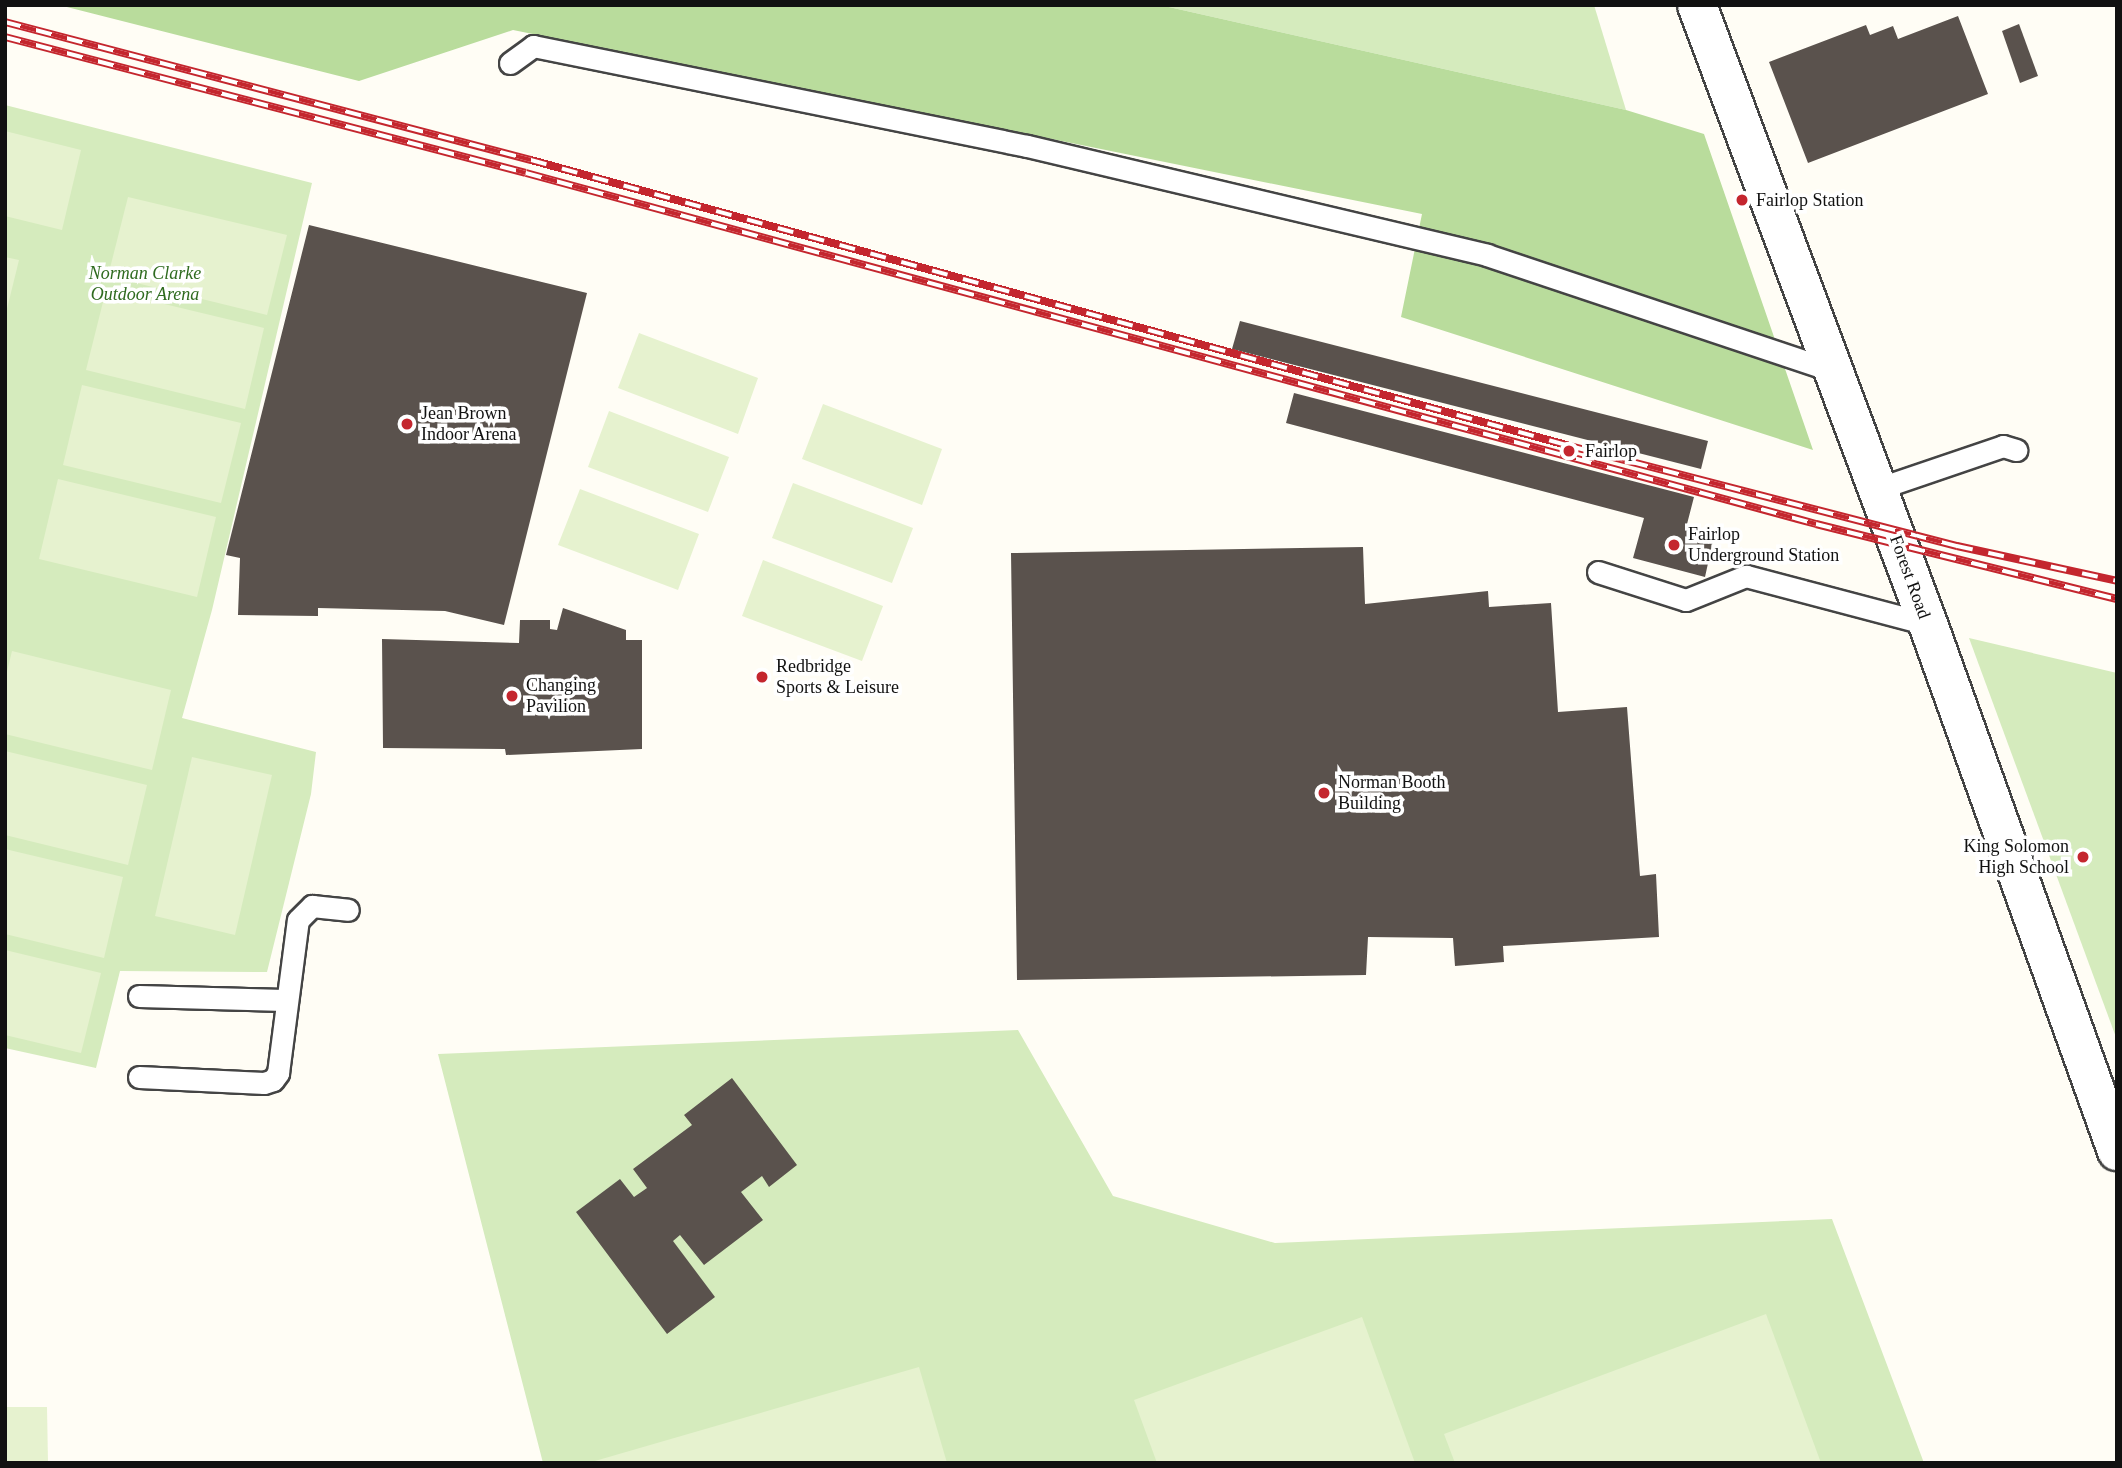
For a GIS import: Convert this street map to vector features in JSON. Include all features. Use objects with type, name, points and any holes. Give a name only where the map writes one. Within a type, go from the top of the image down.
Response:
[{"type":"street","name":"Forest Road","points":[[1697,5],[1928,624],[2117,1151]]},
{"type":"lane","points":[[510,63],[533,46],[1054,152],[1487,255],[1834,371]]},
{"type":"lane","points":[[1877,489],[2003,446],[2016,450]]},
{"type":"lane","points":[[1598,572],[1686,600],[1746,576],[1928,624]]},
{"type":"lane","points":[[139,1077],[264,1083],[273,1080],[278,1073],[284,1000],[304,911],[312,906],[348,910]]},
{"type":"lane","points":[[139,996],[284,1000]]},
{"type":"green space","points":[[59,5],[1160,5],[1626,110],[1704,134],[1813,450],[1401,317],[1422,214],[513,30],[359,81]]},
{"type":"green space","points":[[1160,5],[1594,5],[1626,110]]},
{"type":"green space","name":"Norman Clarke Outdoor Arena","points":[[5,105],[312,183],[212,610],[182,718],[316,752],[311,794],[267,972],[120,971],[96,1068],[5,1048]]},
{"type":"green space","points":[[5,131],[81,150],[62,230],[5,216]]},
{"type":"green space","points":[[128,197],[287,235],[267,315],[108,276]]},
{"type":"green space","points":[[5,257],[19,260],[5,317]]},
{"type":"green space","points":[[106,290],[264,328],[245,409],[86,370]]},
{"type":"green space","points":[[639,333],[758,378],[738,434],[618,388]]},
{"type":"green space","points":[[82,385],[241,423],[221,503],[63,465]]},
{"type":"green space","points":[[823,404],[942,449],[922,505],[802,459]]},
{"type":"green space","points":[[609,411],[729,457],[708,512],[588,467]]},
{"type":"green space","points":[[58,479],[216,517],[197,597],[39,559]]},
{"type":"green space","points":[[793,483],[913,528],[892,583],[772,538]]},
{"type":"green space","points":[[580,489],[699,534],[678,590],[558,545]]},
{"type":"green space","points":[[763,560],[883,606],[862,661],[742,616]]},
{"type":"green space","name":"King Solomon High School","points":[[1969,638],[2117,673],[2117,1040]]},
{"type":"green space","points":[[12,651],[171,690],[152,770],[5,734],[5,680]]},
{"type":"green space","points":[[5,751],[147,785],[128,865],[5,835]]},
{"type":"green space","points":[[192,757],[272,775],[235,935],[155,916]]},
{"type":"green space","points":[[5,849],[123,877],[104,958],[5,934]]},
{"type":"green space","points":[[5,950],[101,973],[81,1053],[5,1035]]},
{"type":"green space","points":[[1018,1030],[1113,1196],[1275,1243],[1832,1219],[1924,1463],[543,1463],[438,1054]]},
{"type":"green space","points":[[1766,1314],[1821,1463],[1455,1463],[1444,1434]]},
{"type":"green space","points":[[1362,1317],[1415,1463],[1157,1463],[1134,1400]]},
{"type":"green space","points":[[919,1367],[947,1463],[588,1463]]},
{"type":"green space","points":[[5,1407],[47,1407],[48,1463],[5,1463]]},
{"type":"building","points":[[1958,16],[1988,94],[1808,163],[1769,62],[1866,25],[1870,35],[1893,26],[1898,39]]},
{"type":"building","points":[[2019,24],[2038,76],[2020,83],[2002,31]]},
{"type":"building","name":"Jean Brown Indoor Arena","points":[[309,225],[587,293],[504,625],[445,611],[318,608],[318,616],[238,615],[240,558],[226,555]]},
{"type":"building","points":[[1240,321],[1708,441],[1701,469],[1232,349]]},
{"type":"building","points":[[1294,393],[1694,497],[1686,528],[1714,536],[1705,577],[1633,558],[1644,518],[1286,423]]},
{"type":"building","name":"Norman Booth Building","points":[[1363,547],[1365,604],[1488,591],[1489,607],[1551,603],[1558,712],[1627,707],[1640,876],[1656,874],[1659,937],[1503,946],[1504,962],[1455,966],[1453,938],[1368,937],[1366,975],[1017,980],[1011,553]]},
{"type":"building","name":"Changing Pavilion","points":[[563,608],[626,630],[626,640],[642,640],[642,749],[506,755],[505,749],[383,748],[382,639],[519,643],[520,620],[550,620],[550,629],[557,630]]},
{"type":"building","points":[[732,1078],[797,1165],[769,1187],[762,1176],[741,1192],[763,1220],[704,1265],[680,1235],[673,1241],[715,1297],[667,1334],[576,1212],[620,1179],[634,1197],[647,1188],[633,1169],[692,1125],[684,1115]]},
{"type":"railway","points":[[5,22],[531,160],[1570,446],[1957,546],[2117,581]]},
{"type":"railway","points":[[5,37],[526,173],[1816,524],[2117,599]]},
{"type":"place","name":"Fairlop Station","points":[[1742,200]]},
{"type":"place","name":"Jean Brown Indoor Arena","points":[[407,424]]},
{"type":"place","name":"Fairlop","points":[[1569,451]]},
{"type":"place","name":"Fairlop Underground Station","points":[[1674,545]]},
{"type":"place","name":"Redbridge Sports & Leisure","points":[[762,677]]},
{"type":"place","name":"Changing Pavilion","points":[[512,696]]},
{"type":"place","name":"Norman Booth Building","points":[[1324,793]]},
{"type":"place","name":"King Solomon High School","points":[[2083,857]]}]
